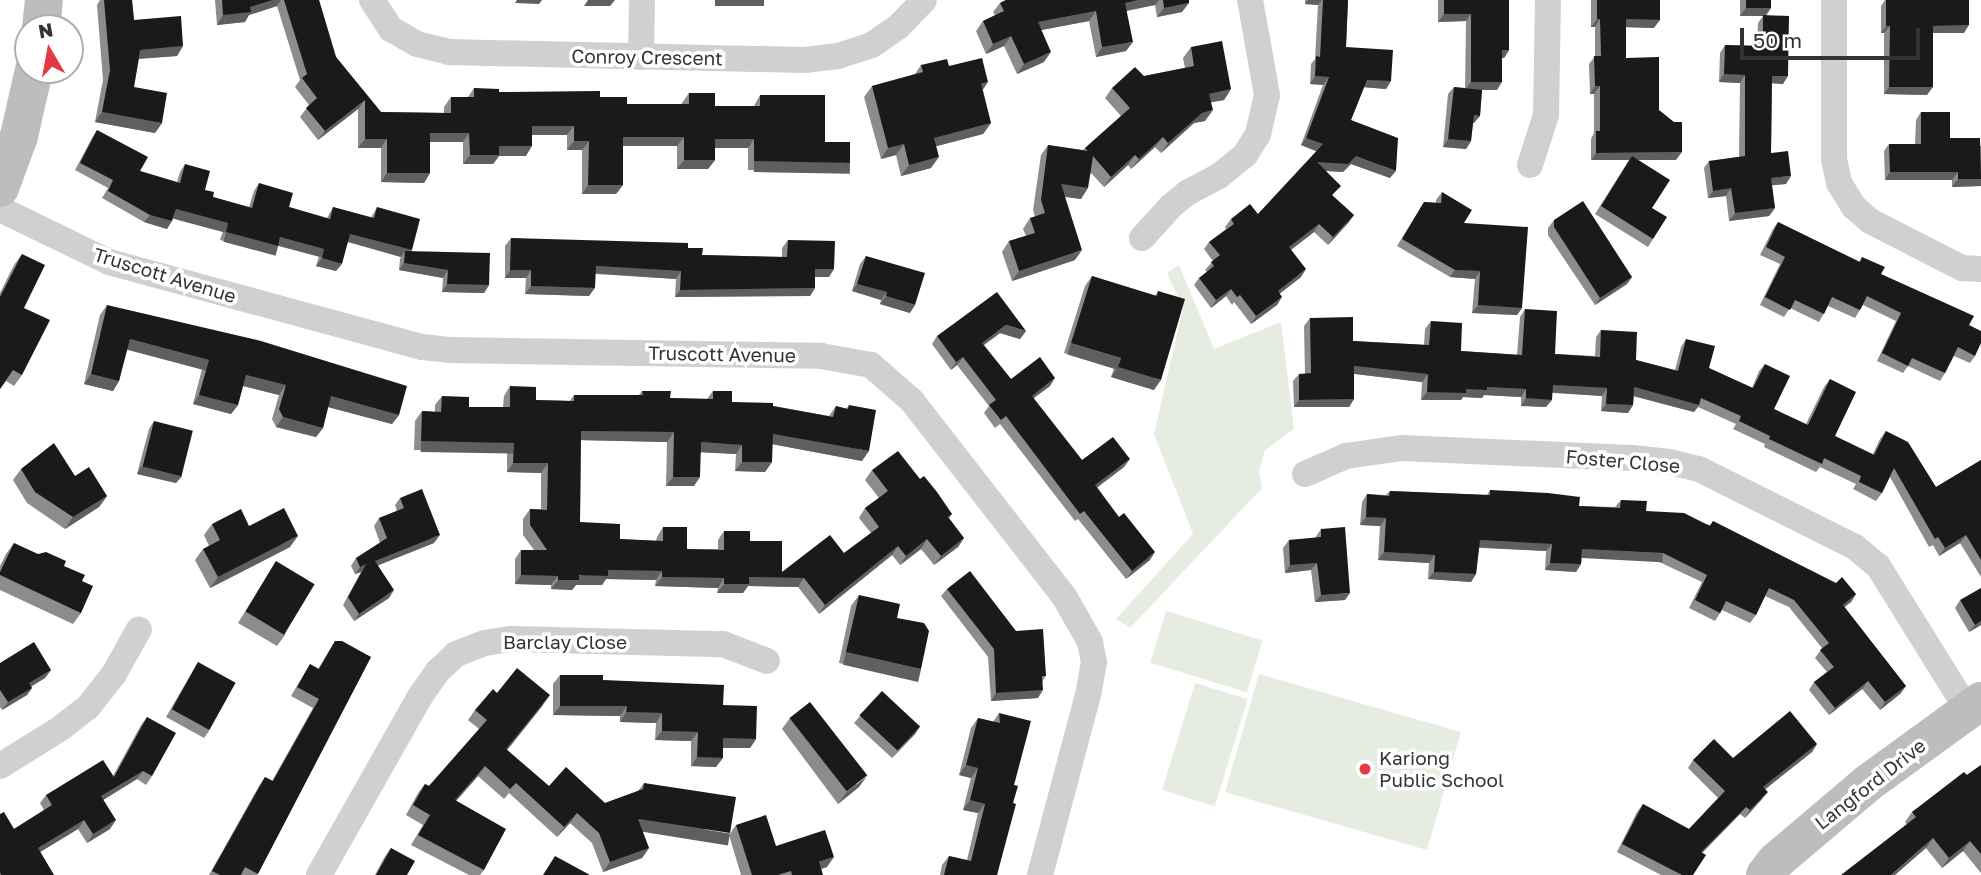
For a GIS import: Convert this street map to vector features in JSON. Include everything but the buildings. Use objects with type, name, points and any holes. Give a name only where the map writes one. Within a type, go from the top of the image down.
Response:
[{"type":"street","name":"Conroy Crescent","points":[[372,0],[391,29],[417,44],[449,52],[805,60],[838,56],[872,45],[898,27],[924,0]]},
{"type":"street","points":[[641,57],[642,0]]},
{"type":"street","points":[[1142,238],[1171,206],[1219,176],[1245,155],[1258,134],[1267,94],[1250,0]]},
{"type":"street","points":[[1530,164],[1546,115],[1548,0]]},
{"type":"street","points":[[1834,0],[1834,159],[1839,183],[1854,207],[1870,221],[1962,268],[1981,269]]},
{"type":"street","points":[[0,188],[19,136],[31,84]]},
{"type":"street","name":"Truscott Avenue","points":[[0,209],[109,262],[422,347],[449,351],[821,356],[871,365],[912,401],[1064,596],[1090,642],[1094,663],[1089,691],[1040,875]]},
{"type":"street","name":"Foster Close","points":[[1305,474],[1346,456],[1402,448],[1632,458],[1671,462],[1699,469],[1855,547],[1878,566],[1974,705]]},
{"type":"street","points":[[0,766],[88,707],[114,674],[139,629]]},
{"type":"street","name":"Barclay Close","points":[[318,875],[419,698],[438,671],[456,653],[485,643],[511,639],[696,643],[723,644],[767,661]]},
{"type":"street","name":"Langford Drive","points":[[1765,875],[1776,861],[1831,813],[1974,705]]},
{"type":"shaded area","points":[[1179,265],[1214,349],[1281,322],[1294,429],[1265,450],[1259,471],[1262,488],[1130,628],[1116,619],[1193,534],[1154,434],[1183,308],[1167,273]]},
{"type":"shaded area","points":[[1166,611],[1263,641],[1247,692],[1150,663]]},
{"type":"shaded area","points":[[1259,674],[1461,732],[1427,850],[1225,792]]},
{"type":"shaded area","points":[[1195,683],[1248,699],[1215,806],[1162,790]]},
{"type":"place","name":"Kariong Public School","points":[[1365,769]]}]
